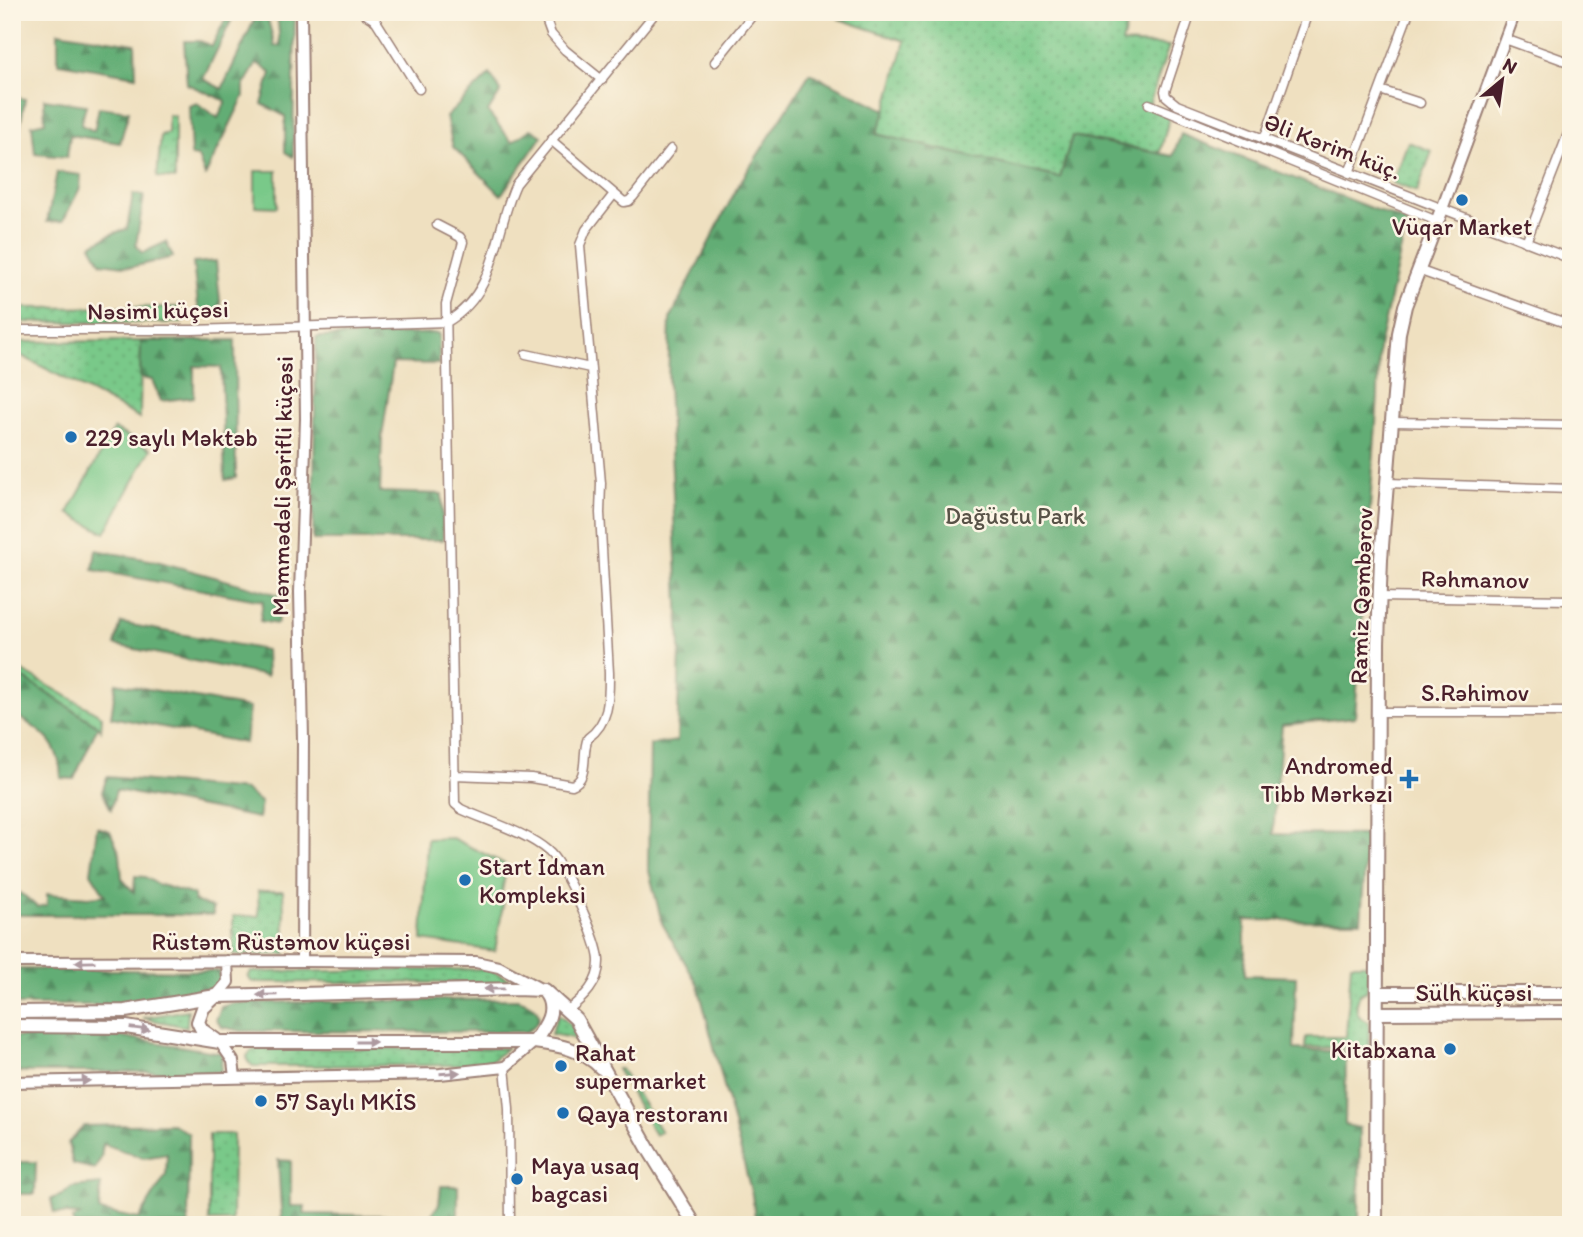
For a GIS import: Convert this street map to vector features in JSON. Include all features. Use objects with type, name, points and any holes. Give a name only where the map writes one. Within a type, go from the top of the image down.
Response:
[{"type":"main road","name":"Ramiz Qəmbərov","points":[[1376,1225],[1375,923],[1379,597],[1399,333],[1405,306],[1440,215]]},
{"type":"main road","name":"Rüstəm Rüstəmov küçəsi","points":[[12,1012],[125,1011],[216,996],[515,989],[544,990],[572,1014]]},
{"type":"main road","points":[[534,1042],[550,1015],[551,1000],[544,990]]},
{"type":"main road","name":"Sülh küçəsi","points":[[1377,993],[1571,993]]},
{"type":"main road","points":[[216,996],[203,1007],[198,1022],[202,1030],[220,1042]]},
{"type":"main road","name":"Sülh küçəsi","points":[[1377,1013],[1571,1012]]},
{"type":"main road","points":[[572,1014],[695,1225]]},
{"type":"main road","points":[[12,1026],[125,1027],[220,1042],[534,1042],[574,1049],[596,1062],[608,1076]]},
{"type":"street","name":"Məmmədəli Şərifli küçəsi","points":[[301,12],[306,419],[300,592],[303,739],[302,961]]},
{"type":"street","points":[[362,12],[376,21],[419,89]]},
{"type":"street","points":[[543,12],[551,34],[565,50],[602,80]]},
{"type":"street","points":[[447,322],[463,313],[485,284],[509,198],[516,184],[656,12]]},
{"type":"street","points":[[715,62],[755,12]]},
{"type":"street","name":"Əli Kərim küç.","points":[[1191,12],[1166,86],[1166,96],[1183,108],[1349,173],[1440,215],[1571,259]]},
{"type":"street","points":[[1264,139],[1308,12]]},
{"type":"street","points":[[1349,173],[1409,12]]},
{"type":"street","points":[[1149,104],[1440,215],[1515,12]]},
{"type":"street","points":[[1505,39],[1571,63]]},
{"type":"street","points":[[1380,90],[1420,103]]},
{"type":"street","points":[[1526,242],[1571,126]]},
{"type":"street","points":[[551,141],[624,202],[629,201],[671,149]]},
{"type":"street","points":[[454,775],[531,778],[572,785],[582,776],[588,738],[603,722],[608,700],[609,673],[600,513],[601,483],[580,245],[586,230],[614,194]]},
{"type":"street","points":[[438,225],[460,237],[463,242],[446,304],[455,804],[460,809],[536,843],[550,852],[562,869],[597,946],[599,963],[594,985],[572,1014]]},
{"type":"street","points":[[1418,270],[1571,325]]},
{"type":"street","name":"Nəsimi küçəsi","points":[[12,330],[192,330],[447,322]]},
{"type":"street","points":[[526,354],[590,368]]},
{"type":"street","points":[[1393,422],[1571,425]]},
{"type":"street","points":[[1388,483],[1571,489]]},
{"type":"street","name":"Rəhmanov","points":[[1379,597],[1571,600]]},
{"type":"street","name":"S.Rəhimov","points":[[1378,712],[1571,712]]},
{"type":"street","points":[[216,996],[228,982],[227,961]]},
{"type":"street","name":"Rüstəm Rüstəmov küçəsi","points":[[12,962],[302,961],[487,964],[515,974],[544,990]]},
{"type":"street","points":[[220,1042],[233,1061],[235,1077]]},
{"type":"street","points":[[12,1082],[440,1074],[505,1067],[534,1042]]},
{"type":"street","points":[[505,1067],[509,1110],[510,1225]]},
{"type":"green space","points":[[258,12],[266,12],[275,46],[280,45],[277,12],[295,12],[293,157],[285,152],[285,116],[262,104],[271,73],[257,63],[244,85],[244,96],[205,176],[198,157],[191,156],[189,106],[197,103],[218,118],[226,101],[187,84],[184,41],[200,41],[212,46],[228,14],[233,17],[203,79],[222,89]]},
{"type":"green space","points":[[845,12],[1130,12],[1122,43],[1169,46],[1148,108],[1169,119],[1160,153],[1072,136],[1060,178],[876,134],[886,110],[905,41],[839,19]]},
{"type":"green space","points":[[58,32],[135,44],[136,76],[58,63]]},
{"type":"green space","name":"Dağüstu Park","points":[[810,73],[886,110],[876,134],[1060,178],[1072,136],[1173,156],[1181,134],[1407,222],[1379,347],[1378,396],[1355,717],[1282,725],[1273,834],[1367,835],[1361,921],[1245,920],[1245,975],[1296,977],[1294,1049],[1346,1052],[1345,1125],[1360,1128],[1359,1225],[756,1225],[752,1195],[698,985],[662,923],[648,867],[650,745],[677,741],[680,649],[668,383],[670,319],[738,186]]},
{"type":"green space","points":[[490,74],[501,91],[488,112],[512,142],[531,129],[542,136],[501,195],[453,147],[446,117]]},
{"type":"green space","points":[[12,96],[25,99],[12,172]]},
{"type":"green space","points":[[44,99],[86,105],[81,125],[94,131],[99,107],[129,111],[120,143],[70,135],[67,157],[35,154],[32,125],[45,122]]},
{"type":"green space","points":[[168,115],[175,116],[175,179],[157,177],[161,135],[168,133]]},
{"type":"green space","points":[[1408,142],[1432,151],[1417,192],[1392,183]]},
{"type":"green space","points":[[255,171],[277,171],[277,207],[255,206]]},
{"type":"green space","points":[[57,172],[81,175],[80,188],[63,221],[47,222]]},
{"type":"green space","points":[[133,194],[144,196],[136,245],[142,253],[166,242],[173,257],[132,267],[101,263],[91,245],[127,229]]},
{"type":"green space","points":[[216,261],[221,310],[199,314],[193,263]]},
{"type":"green space","points":[[182,307],[182,323],[12,322],[12,308]]},
{"type":"green space","points":[[439,333],[439,364],[393,363],[382,437],[380,492],[442,494],[443,540],[313,540],[316,337]]},
{"type":"green space","points":[[235,340],[236,478],[225,480],[221,367],[194,366],[194,397],[161,401],[152,380],[140,378],[141,341]]},
{"type":"green space","points":[[141,341],[140,418],[12,351],[12,342]]},
{"type":"green space","points":[[114,429],[151,449],[105,533],[68,513]]},
{"type":"green space","points":[[96,550],[160,562],[283,596],[277,624],[260,621],[263,601],[93,570]]},
{"type":"green space","points":[[121,623],[266,650],[267,676],[115,645]]},
{"type":"green space","points":[[12,665],[102,716],[101,730],[12,671]]},
{"type":"green space","points":[[12,671],[98,726],[74,779],[61,778],[57,755],[47,738],[12,713]]},
{"type":"green space","points":[[116,683],[249,708],[245,743],[111,717]]},
{"type":"green space","points":[[107,777],[245,790],[261,803],[258,818],[116,790],[111,809],[102,792]]},
{"type":"green space","points":[[97,827],[110,831],[120,854],[122,879],[134,892],[135,876],[145,877],[157,884],[194,895],[194,901],[213,908],[213,915],[12,915],[14,890],[37,907],[47,905],[47,894],[89,897],[105,895],[91,873]]},
{"type":"green space","name":"Start İdman Kompleksi","points":[[452,838],[507,865],[495,951],[422,940],[427,839]]},
{"type":"green space","points":[[258,891],[283,891],[286,954],[233,955],[233,916],[259,916]]},
{"type":"green space","points":[[1351,964],[1369,964],[1367,991],[1360,994],[1357,1007],[1358,1015],[1369,1022],[1369,1049],[1305,1047],[1306,1037],[1346,1037]]},
{"type":"green space","points":[[12,969],[220,971],[220,986],[127,1005],[12,1005]]},
{"type":"green space","points":[[489,969],[516,983],[252,982],[248,977],[251,972]]},
{"type":"green space","points":[[518,999],[538,1012],[537,1022],[526,1032],[242,1031],[222,1027],[216,1020],[221,1007],[233,1003]]},
{"type":"green space","points":[[188,1010],[187,1027],[143,1018]]},
{"type":"green space","points":[[558,1014],[572,1026],[589,1050],[572,1038],[551,1034]]},
{"type":"green space","points":[[12,1037],[124,1037],[222,1053],[221,1072],[12,1072]]},
{"type":"green space","points":[[507,1048],[491,1061],[476,1065],[253,1066],[248,1062],[247,1056],[257,1049]]},
{"type":"green space","points":[[617,1069],[621,1069],[661,1132],[655,1135]]},
{"type":"green space","points":[[173,1124],[189,1134],[188,1225],[74,1225],[72,1220],[80,1215],[54,1213],[51,1199],[72,1187],[101,1184],[99,1211],[139,1219],[166,1175],[167,1154],[144,1158],[103,1144],[101,1158],[95,1169],[73,1164],[68,1143],[84,1126]]},
{"type":"green space","points":[[209,1134],[233,1134],[232,1221],[209,1221]]},
{"type":"green space","points":[[278,1160],[291,1161],[291,1206],[305,1206],[304,1214],[418,1216],[416,1225],[282,1225]]},
{"type":"green space","points":[[12,1162],[36,1162],[35,1194],[12,1194]]},
{"type":"green space","points":[[441,1186],[458,1186],[458,1225],[424,1225],[439,1204]]},
{"type":"place","name":"Vüqar Market","points":[[1462,200]]},
{"type":"place","name":"229 saylı Məktəb","points":[[71,437]]},
{"type":"place","name":"Andromed Tibb Mərkəzi","points":[[1409,779]]},
{"type":"place","name":"Start İdman Kompleksi","points":[[465,880]]},
{"type":"place","name":"Kitabxana","points":[[1450,1049]]},
{"type":"place","name":"Rahat supermarket","points":[[561,1066]]},
{"type":"place","name":"57 Saylı MKİS","points":[[261,1101]]},
{"type":"place","name":"Qaya restoranı","points":[[563,1113]]},
{"type":"place","name":"Maya usaq bagcasi","points":[[517,1179]]}]
